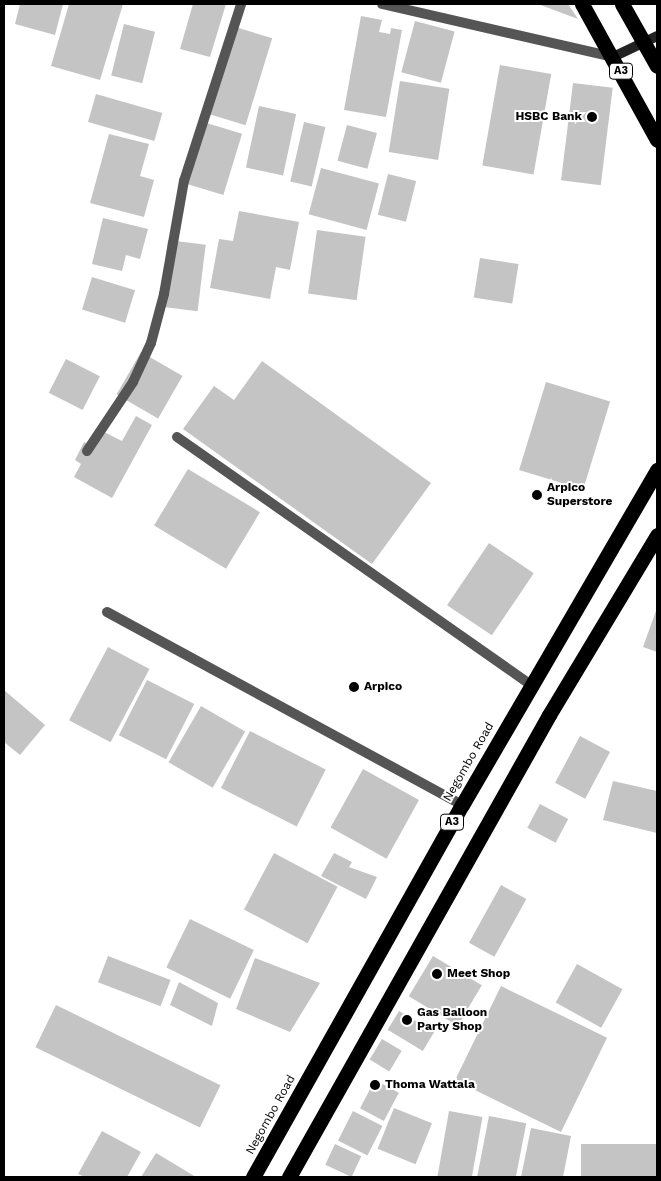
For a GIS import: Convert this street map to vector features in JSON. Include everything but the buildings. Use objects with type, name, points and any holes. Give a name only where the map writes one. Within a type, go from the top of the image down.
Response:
[{"type":"highway","name":"A3","points":[[582,4],[613,57],[657,140]]},
{"type":"highway","points":[[622,4],[651,39],[657,66]]},
{"type":"highway","name":"Negombo Road","points":[[253,1177],[462,805],[531,685],[638,508],[657,470]]},
{"type":"highway","name":"A3","points":[[289,1177],[549,714],[657,535]]},
{"type":"street","points":[[87,450],[133,382],[151,342],[164,294],[184,181],[241,4]]},
{"type":"street","points":[[382,4],[613,57],[651,39]]},
{"type":"street","points":[[177,437],[531,685]]},
{"type":"street","points":[[107,612],[462,805]]},
{"type":"place","name":"HSBC Bank","points":[[592,117]]},
{"type":"place","name":"Arpico Superstore","points":[[537,495]]},
{"type":"place","name":"Arpico","points":[[354,687]]},
{"type":"place","name":"Meet Shop","points":[[437,974]]},
{"type":"place","name":"Gas Balloon Party Shop","points":[[407,1020]]},
{"type":"place","name":"Thoma Wattala","points":[[375,1085]]}]
